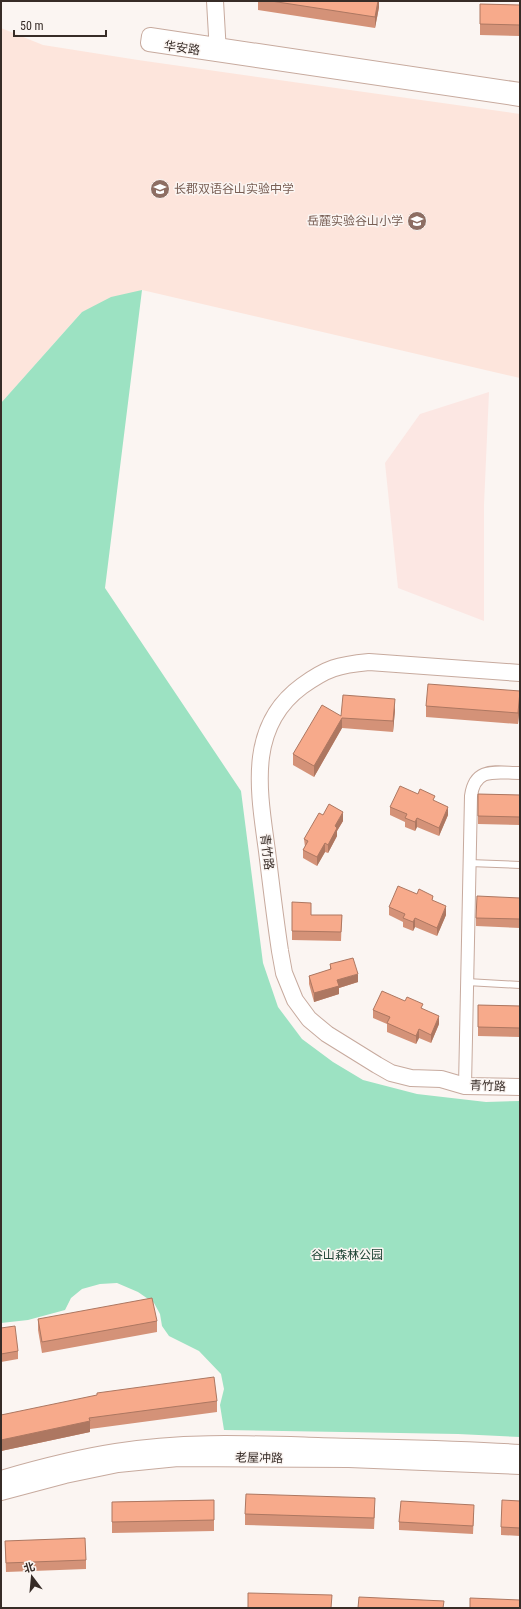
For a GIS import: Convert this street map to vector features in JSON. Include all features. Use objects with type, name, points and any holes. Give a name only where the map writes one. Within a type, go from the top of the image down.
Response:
[{"type":"street","points":[[209,1],[214,49]]},
{"type":"street","points":[[214,49],[215,1]]},
{"type":"street","points":[[214,49],[520,98]]},
{"type":"street","name":"华安路","points":[[214,49],[520,91]]},
{"type":"street","name":"青竹路","points":[[520,673],[369,662],[333,667],[313,678],[292,694],[280,706],[269,726],[261,750],[259,777],[262,812],[284,973],[295,1000],[309,1019],[327,1034],[391,1073],[411,1078],[465,1081],[520,1076]]},
{"type":"street","name":"青竹路","points":[[520,678],[369,666],[335,671],[295,697],[284,709],[273,728],[266,751],[264,777],[266,812],[289,973],[299,998],[312,1016],[330,1031],[392,1068],[411,1074],[520,1087]]},
{"type":"street","points":[[465,1081],[472,787],[477,778],[483,774],[520,773]]},
{"type":"street","name":"老屋冲路","points":[[1,1479],[63,1462],[116,1451],[178,1445],[234,1444],[463,1449],[520,1453]]},
{"type":"street","name":"老屋冲路","points":[[1,1492],[65,1475],[118,1464],[178,1458],[349,1459],[520,1466]]},
{"type":"lane","points":[[469,863],[520,865]]},
{"type":"lane","points":[[467,982],[520,984]]},
{"type":"shaded area","name":"长郡双语谷山实验中学","points":[[1,28],[43,45],[138,60],[520,114],[520,378],[142,290],[82,312],[1,403]]},
{"type":"shaded area","points":[[489,392],[484,505],[484,621],[398,588],[385,463],[420,414]]},
{"type":"green space","name":"谷山森林公园","points":[[142,290],[105,588],[241,791],[263,963],[278,1007],[302,1039],[333,1062],[363,1080],[417,1094],[486,1102],[520,1101],[520,1437],[458,1434],[224,1430],[220,1405],[224,1389],[221,1374],[199,1351],[169,1336],[162,1326],[160,1314],[154,1303],[138,1292],[117,1283],[100,1284],[82,1289],[71,1298],[65,1310],[28,1320],[1,1323],[1,403],[82,312],[111,297]]},
{"type":"building","points":[[271,1],[378,1],[375,17]]},
{"type":"building","points":[[480,4],[520,5],[520,25],[480,24]]},
{"type":"building","points":[[428,684],[520,691],[518,713],[426,706]]},
{"type":"building","points":[[343,695],[395,699],[393,721],[342,718],[314,766],[293,754],[322,705],[341,716]]},
{"type":"building","points":[[400,786],[418,794],[420,789],[435,796],[433,800],[448,807],[439,828],[417,818],[415,822],[405,818],[407,814],[390,807]]},
{"type":"building","points":[[478,794],[520,795],[520,817],[478,816]]},
{"type":"building","points":[[329,804],[343,812],[335,826],[337,828],[328,845],[325,843],[317,857],[303,850],[308,841],[304,839],[319,813],[323,815]]},
{"type":"building","points":[[398,886],[417,894],[419,889],[433,896],[432,900],[446,906],[437,928],[415,918],[413,922],[403,918],[405,914],[389,907]]},
{"type":"building","points":[[477,896],[520,898],[520,919],[476,918]]},
{"type":"building","points":[[292,902],[311,903],[311,915],[342,915],[341,932],[292,931]]},
{"type":"building","points":[[353,958],[358,974],[337,980],[339,986],[314,993],[309,976],[331,969],[330,964]]},
{"type":"building","points":[[382,991],[405,1001],[407,997],[423,1004],[421,1008],[439,1016],[431,1035],[419,1029],[416,1036],[387,1023],[390,1017],[373,1010]]},
{"type":"building","points":[[478,1005],[520,1006],[520,1028],[478,1027]]},
{"type":"building","points":[[152,1298],[157,1321],[42,1342],[38,1319]]},
{"type":"building","points":[[15,1326],[18,1351],[1,1354],[1,1328]]},
{"type":"building","points":[[214,1377],[217,1401],[89,1418],[90,1421],[1,1440],[1,1415],[97,1395],[97,1393]]},
{"type":"building","points":[[246,1494],[375,1498],[374,1518],[245,1514]]},
{"type":"building","points":[[214,1500],[214,1520],[112,1522],[112,1502]]},
{"type":"building","points":[[502,1500],[520,1501],[520,1528],[501,1527]]},
{"type":"building","points":[[401,1501],[474,1505],[473,1526],[399,1522]]},
{"type":"building","points":[[85,1538],[86,1560],[6,1563],[5,1541]]},
{"type":"building","points":[[248,1593],[332,1595],[331,1608],[248,1608]]},
{"type":"building","points":[[359,1597],[444,1601],[443,1608],[358,1608]]},
{"type":"building","points":[[470,1598],[520,1600],[520,1608],[470,1608]]},
{"type":"place","name":"长郡双语谷山实验中学","points":[[160,189]]},
{"type":"place","name":"岳麓实验谷山小学","points":[[417,221]]}]
